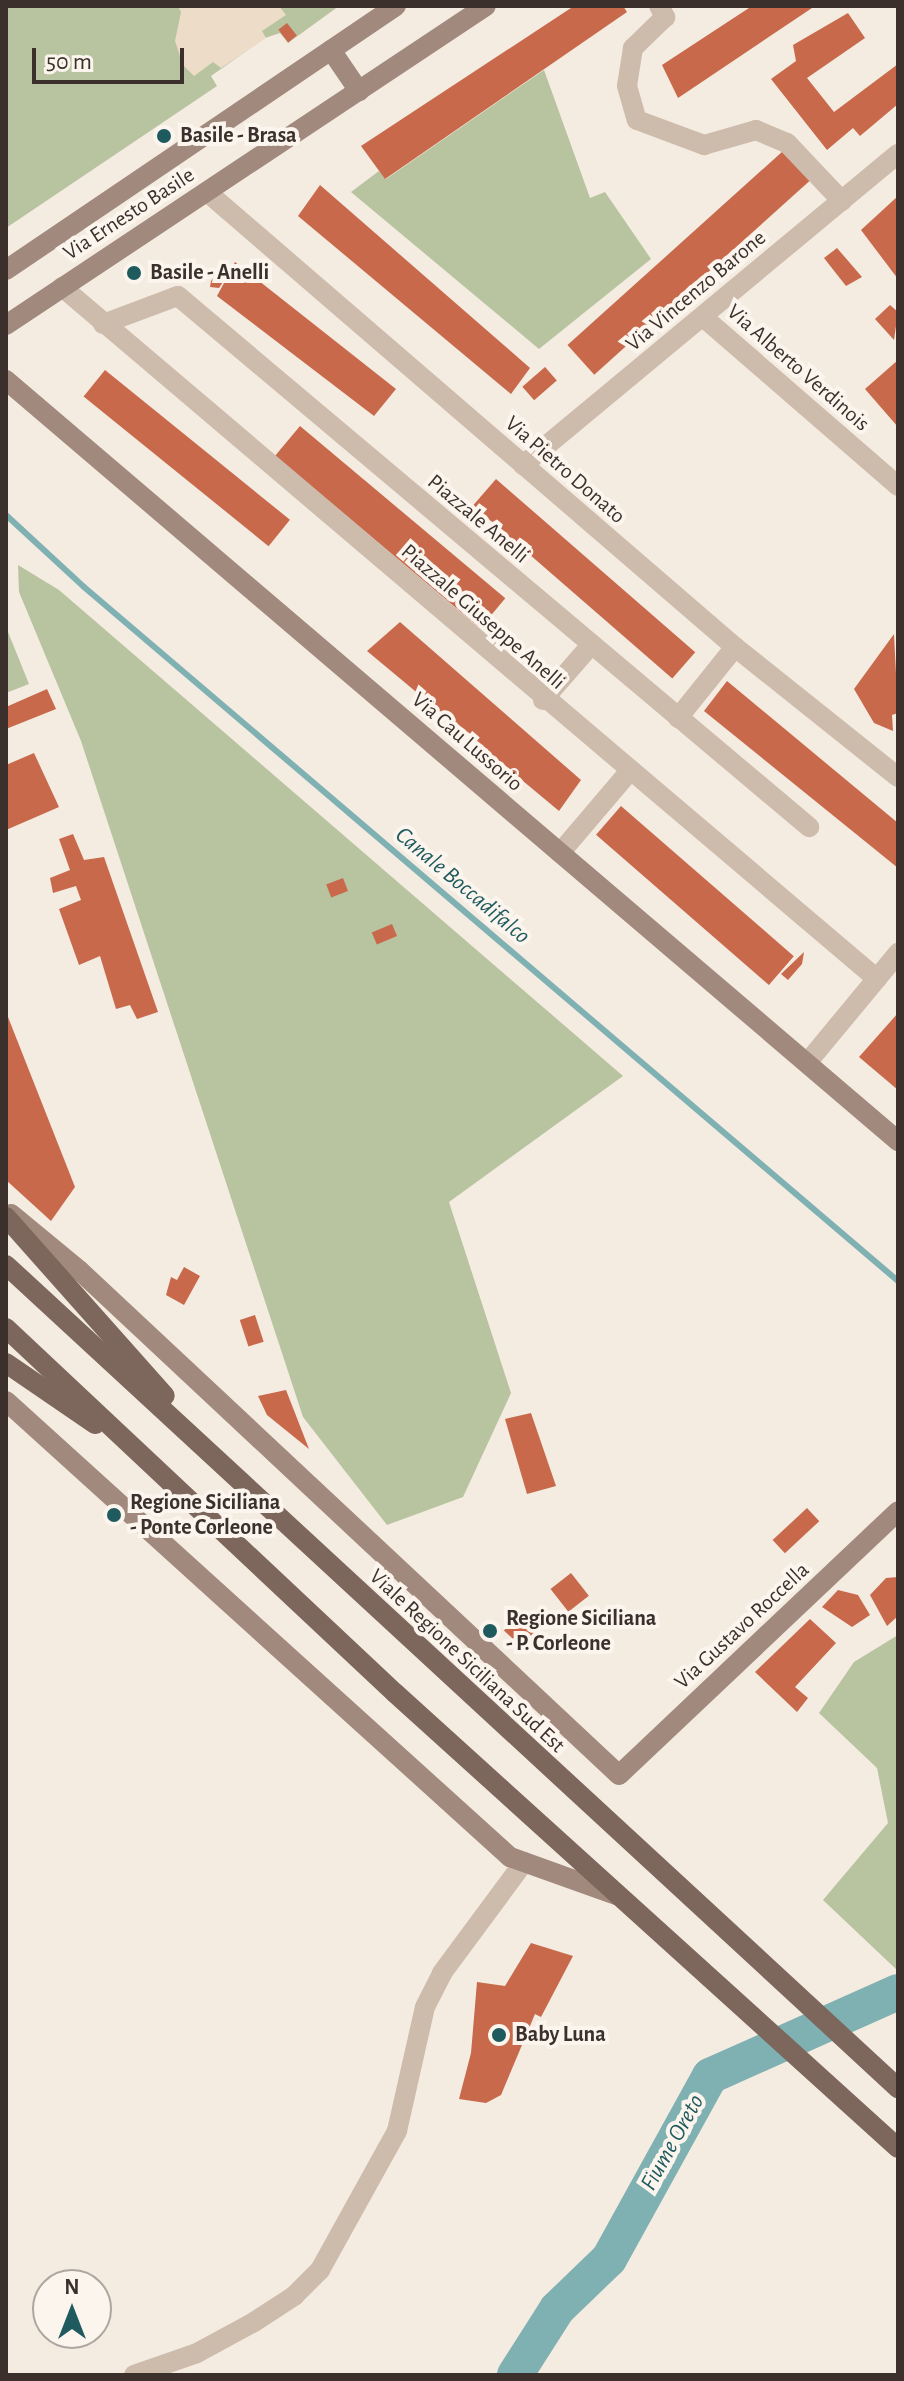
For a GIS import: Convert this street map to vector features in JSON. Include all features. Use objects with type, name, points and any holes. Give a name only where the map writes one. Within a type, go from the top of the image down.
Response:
[{"type":"main road","points":[[6,1217],[254,1494]]},
{"type":"main road","name":"Viale Regione Siciliana Sud Est","points":[[6,1265],[898,2088]]},
{"type":"main road","points":[[6,1328],[395,1693],[632,1903],[898,2148]]},
{"type":"main road","points":[[6,1363],[157,1467]]},
{"type":"street","name":"Via Ernesto Basile","points":[[6,270],[396,6]]},
{"type":"street","name":"Via Ernesto Basile","points":[[6,325],[486,6]]},
{"type":"street","points":[[669,10],[633,48],[627,86],[637,120],[704,145],[756,130],[787,143],[842,201]]},
{"type":"street","points":[[331,50],[359,91]]},
{"type":"street","name":"Via Vincenzo Barone","points":[[523,465],[898,154]]},
{"type":"street","name":"Via Pietro Donato","points":[[207,192],[735,647],[898,777]]},
{"type":"street","name":"Piazzale Giuseppe Anelli","points":[[62,287],[628,773],[877,979]]},
{"type":"street","name":"Piazzale Anelli","points":[[103,324],[178,296],[809,827]]},
{"type":"street","name":"Via Alberto Verdinois","points":[[703,317],[898,486]]},
{"type":"street","name":"Via Cau Lussorio","points":[[6,380],[898,1141]]},
{"type":"street","points":[[543,700],[591,645]]},
{"type":"street","points":[[678,718],[735,647]]},
{"type":"street","points":[[560,853],[628,773]]},
{"type":"street","points":[[807,1063],[898,953]]},
{"type":"street","name":"Viale Regione Siciliana Sud Est","points":[[6,1209],[79,1270],[619,1775]]},
{"type":"street","points":[[6,1401],[406,1767],[510,1857],[632,1903]]},
{"type":"street","name":"Via Gustavo Roccella","points":[[619,1775],[898,1511]]},
{"type":"street","points":[[134,2375],[197,2353],[254,2322],[294,2296],[320,2270],[397,2131],[425,2007],[442,1973],[524,1862]]},
{"type":"green space","points":[[6,6],[339,6],[288,43],[280,33],[265,38],[211,76],[217,86],[6,228]]},
{"type":"green space","points":[[544,70],[590,198],[605,192],[651,259],[539,349],[351,192],[379,171],[386,179]]},
{"type":"green space","points":[[18,565],[59,590],[623,1076],[449,1202],[511,1393],[463,1497],[387,1525],[303,1417],[81,741],[19,592]]},
{"type":"green space","points":[[6,627],[29,684],[6,693]]},
{"type":"green space","points":[[898,1635],[898,1971],[823,1900],[888,1823],[877,1768],[819,1713],[854,1662]]},
{"type":"shaded area","points":[[178,6],[279,6],[286,15],[262,31],[266,38],[221,68],[213,62],[194,76],[183,65],[175,41],[181,12]]},
{"type":"building","points":[[574,6],[623,6],[627,12],[385,179],[361,146]]},
{"type":"building","points":[[752,6],[815,6],[678,98],[662,65]]},
{"type":"building","points":[[848,13],[865,38],[807,78],[834,112],[898,64],[898,104],[860,136],[853,128],[827,150],[771,79],[796,61],[793,45]]},
{"type":"building","points":[[287,23],[297,36],[288,42],[278,30]]},
{"type":"building","points":[[783,151],[810,181],[594,375],[567,345]]},
{"type":"building","points":[[320,185],[530,368],[511,394],[298,216]]},
{"type":"building","points":[[898,196],[898,279],[861,230]]},
{"type":"building","points":[[837,248],[862,277],[846,286],[824,258]]},
{"type":"building","points":[[235,262],[396,389],[374,416],[217,296]]},
{"type":"building","points":[[225,265],[231,270],[219,288],[210,287],[211,281]]},
{"type":"building","points":[[890,305],[898,312],[894,340],[875,319]]},
{"type":"building","points":[[898,360],[898,427],[865,389]]},
{"type":"building","points":[[545,367],[557,381],[534,400],[522,387]]},
{"type":"building","points":[[105,370],[290,520],[269,546],[84,396]]},
{"type":"building","points":[[300,426],[505,598],[480,628],[275,456]]},
{"type":"building","points":[[496,479],[695,652],[672,679],[473,505]]},
{"type":"building","points":[[400,622],[581,780],[559,811],[367,651]]},
{"type":"building","points":[[894,634],[898,713],[892,715],[893,731],[874,723],[854,689]]},
{"type":"building","points":[[727,681],[898,823],[898,868],[704,711]]},
{"type":"building","points":[[47,689],[56,709],[6,729],[6,707]]},
{"type":"building","points":[[34,753],[59,807],[6,830],[6,765]]},
{"type":"building","points":[[621,806],[794,956],[769,985],[596,835]]},
{"type":"building","points":[[73,834],[84,860],[104,857],[158,1012],[137,1019],[130,1005],[116,1009],[100,956],[79,965],[59,909],[81,900],[76,886],[53,893],[50,878],[70,870],[59,839]]},
{"type":"building","points":[[343,878],[348,891],[331,898],[326,884]]},
{"type":"building","points":[[392,924],[397,936],[377,945],[372,933]]},
{"type":"building","points":[[804,952],[802,964],[788,980],[781,974]]},
{"type":"building","points":[[6,1012],[75,1187],[51,1221],[6,1180]]},
{"type":"building","points":[[898,1013],[898,1090],[859,1057]]},
{"type":"building","points":[[184,1267],[200,1276],[184,1305],[166,1295],[171,1277],[177,1280]]},
{"type":"building","points":[[255,1315],[264,1342],[248,1347],[240,1320]]},
{"type":"building","points":[[286,1390],[309,1449],[267,1415],[258,1396]]},
{"type":"building","points":[[531,1413],[556,1486],[527,1494],[505,1419]]},
{"type":"building","points":[[807,1508],[819,1521],[785,1553],[773,1540]]},
{"type":"building","points":[[571,1573],[589,1596],[568,1612],[551,1589]]},
{"type":"building","points":[[898,1577],[898,1616],[887,1626],[870,1595],[886,1578]]},
{"type":"building","points":[[838,1590],[858,1595],[870,1615],[852,1627],[822,1607]]},
{"type":"building","points":[[523,1610],[541,1627],[522,1648],[504,1630]]},
{"type":"building","points":[[810,1619],[836,1643],[795,1687],[808,1698],[797,1712],[755,1672]]},
{"type":"building","name":"Baby Luna","points":[[531,1943],[573,1956],[541,2017],[535,2014],[501,2095],[486,2103],[459,2099],[471,2053],[477,1982],[505,1986]]},
{"type":"waterway","name":"Canale Boccadifalco","points":[[6,515],[84,587],[898,1281]]},
{"type":"waterway","name":"Fiume Oreto","points":[[515,2375],[557,2309],[609,2259],[710,2076],[898,1992]]},
{"type":"place","name":"Basile - Brasa","points":[[164,136]]},
{"type":"place","name":"Basile - Anelli","points":[[134,273]]},
{"type":"place","name":"Regione Siciliana - Ponte Corleone","points":[[114,1515]]},
{"type":"place","name":"Regione Siciliana - P. Corleone","points":[[490,1631]]},
{"type":"place","name":"Baby Luna","points":[[499,2035]]}]
